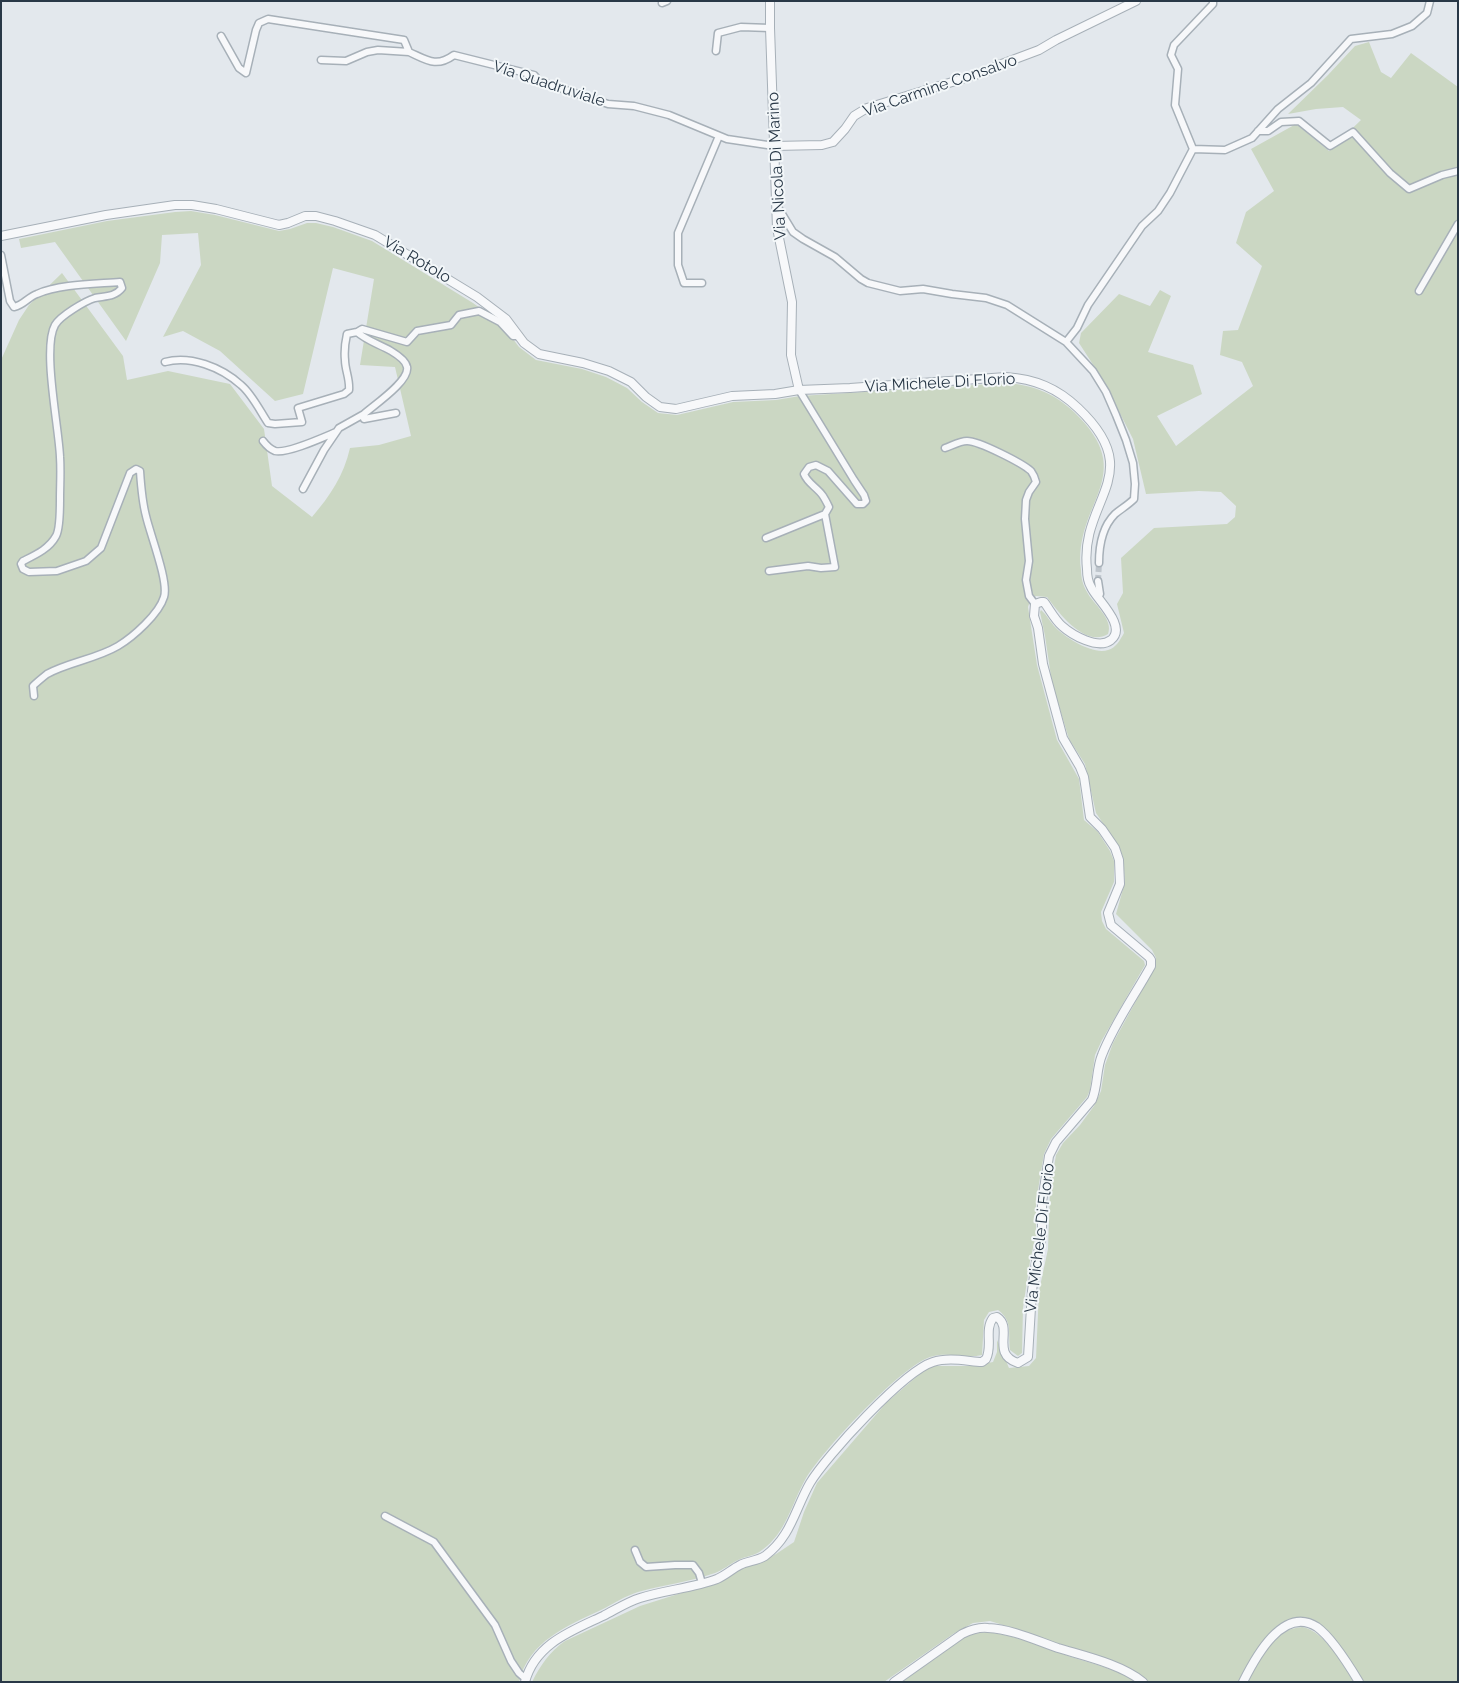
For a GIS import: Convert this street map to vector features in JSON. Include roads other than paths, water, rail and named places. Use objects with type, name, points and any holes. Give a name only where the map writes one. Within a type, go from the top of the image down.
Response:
[{"type":"street","points":[[663,1],[666,1]]},
{"type":"street","name":"Via Nicola Di Marino","points":[[770,1],[777,228],[792,302],[791,355],[799,390]]},
{"type":"street","name":"Via Carmine Consalvo","points":[[774,146],[822,145],[832,142],[845,130],[854,116],[867,108],[964,80],[985,72],[1039,50],[1063,36],[1136,1]]},
{"type":"street","points":[[1066,342],[1077,328],[1088,306],[1142,226],[1158,210],[1170,193],[1193,150],[1175,105],[1178,69],[1172,55],[1174,45],[1213,4],[1212,1]]},
{"type":"street","points":[[1193,150],[1225,150],[1252,138],[1278,109],[1311,83],[1351,39],[1392,34],[1412,26],[1427,13],[1430,1]]},
{"type":"street","name":"Via Quadruviale","points":[[221,36],[239,68],[246,73],[256,30],[259,23],[268,19],[404,40],[409,52]]},
{"type":"street","points":[[716,51],[718,33],[741,27],[770,28]]},
{"type":"street","name":"Via Quadruviale","points":[[321,60],[346,62],[367,52],[378,50],[409,52],[436,63],[454,55],[534,75],[539,81],[608,104],[634,106],[669,116],[726,138],[774,146]]},
{"type":"street","points":[[1258,131],[1268,131],[1280,122],[1300,121],[1330,146],[1353,132],[1409,190],[1442,175],[1458,171]]},
{"type":"street","points":[[702,283],[684,283],[678,264],[678,233],[719,136]]},
{"type":"street","points":[[776,203],[793,232],[802,240],[835,257],[868,283],[900,291],[923,289],[986,298],[1007,305],[1066,342],[1093,371],[1106,392],[1126,440],[1133,463],[1135,484],[1134,499],[1117,512],[1104,528],[1099,549],[1099,563]]},
{"type":"street","name":"Via Rotolo","points":[[1,236],[106,215],[175,205],[192,205],[216,209],[279,225],[306,216],[316,216],[375,235],[427,266],[477,297],[506,318],[524,343],[539,354],[584,363],[609,371],[631,382],[646,398],[660,407],[676,409],[732,396],[775,394],[799,390]]},
{"type":"street","points":[[1419,292],[1458,224]]},
{"type":"street","points":[[1,256],[10,301],[14,307],[22,305],[37,294],[63,288],[120,282],[122,288],[119,292],[105,298],[95,298],[66,315],[55,324],[50,337],[50,365],[60,457],[60,509],[57,536],[45,549],[23,561],[21,564],[22,568],[29,572],[57,571],[86,561],[101,548],[130,472],[136,469],[140,471],[145,515],[164,577],[165,596],[154,614],[139,630],[119,646],[46,675],[32,686],[34,696]]},
{"type":"street","points":[[165,362],[175,359],[193,360],[228,375],[242,386],[268,423],[275,424],[302,422],[298,408],[344,394],[349,390],[344,361],[344,347],[348,334],[362,329],[406,342],[417,331],[451,325],[459,315],[479,311],[500,322],[513,336],[519,336]]},
{"type":"street","points":[[303,489],[324,450],[339,428],[364,414],[402,382],[407,374],[407,366],[403,360],[390,351],[364,339],[357,332]]},
{"type":"street","name":"Via Michele Di Florio","points":[[525,1680],[542,1653],[555,1640],[568,1632],[634,1600],[718,1578],[746,1562],[758,1560],[777,1545],[786,1533],[811,1482],[824,1464],[862,1421],[907,1378],[924,1366],[937,1361],[982,1362],[986,1359],[989,1348],[989,1322],[993,1318],[997,1316],[1002,1323],[1003,1347],[1006,1355],[1018,1363],[1028,1357],[1030,1351],[1031,1300],[1036,1262],[1042,1236],[1042,1202],[1049,1156],[1056,1142],[1092,1100],[1096,1092],[1101,1057],[1104,1050],[1151,966],[1149,957],[1111,925],[1108,919],[1108,913],[1120,884],[1120,860],[1115,848],[1102,828],[1090,817],[1084,777],[1063,738],[1043,664],[1038,628],[1034,616],[1035,604],[1044,602],[1062,626],[1086,640],[1104,642],[1113,638],[1116,632],[1108,610],[1091,588],[1088,580],[1086,560],[1091,530],[1110,476],[1110,456],[1105,440],[1081,410],[1060,392],[1036,381],[1023,378],[1006,377],[799,390]]},
{"type":"street","points":[[766,538],[825,514],[829,507],[823,495],[809,484],[804,474],[812,465],[828,471],[858,504],[863,504],[866,501],[799,390]]},
{"type":"street","points":[[364,414],[364,419],[396,413]]},
{"type":"street","points":[[262,441],[276,451],[300,446],[336,432]]},
{"type":"street","points":[[945,448],[967,441],[976,443],[1025,467],[1033,474],[1036,482],[1029,492],[1026,507],[1029,561],[1026,580],[1029,596],[1035,604]]},
{"type":"street","points":[[769,571],[808,566],[821,568],[835,567],[825,514]]},
{"type":"street","points":[[1098,581],[1100,594],[1098,597]]},
{"type":"street","points":[[385,1516],[434,1542],[496,1624],[511,1661],[525,1680]]},
{"type":"street","points":[[635,1550],[640,1562],[646,1567],[693,1566],[699,1573],[702,1583]]},
{"type":"street","points":[[1243,1682],[1263,1648],[1276,1633],[1288,1625],[1302,1622],[1310,1624],[1323,1633],[1359,1682]]},
{"type":"street","points":[[894,1682],[962,1634],[970,1630],[986,1628],[998,1629],[1030,1638],[1100,1662],[1122,1670],[1142,1682]]},
{"type":"tunnel","points":[[1098,581],[1099,563]]}]
